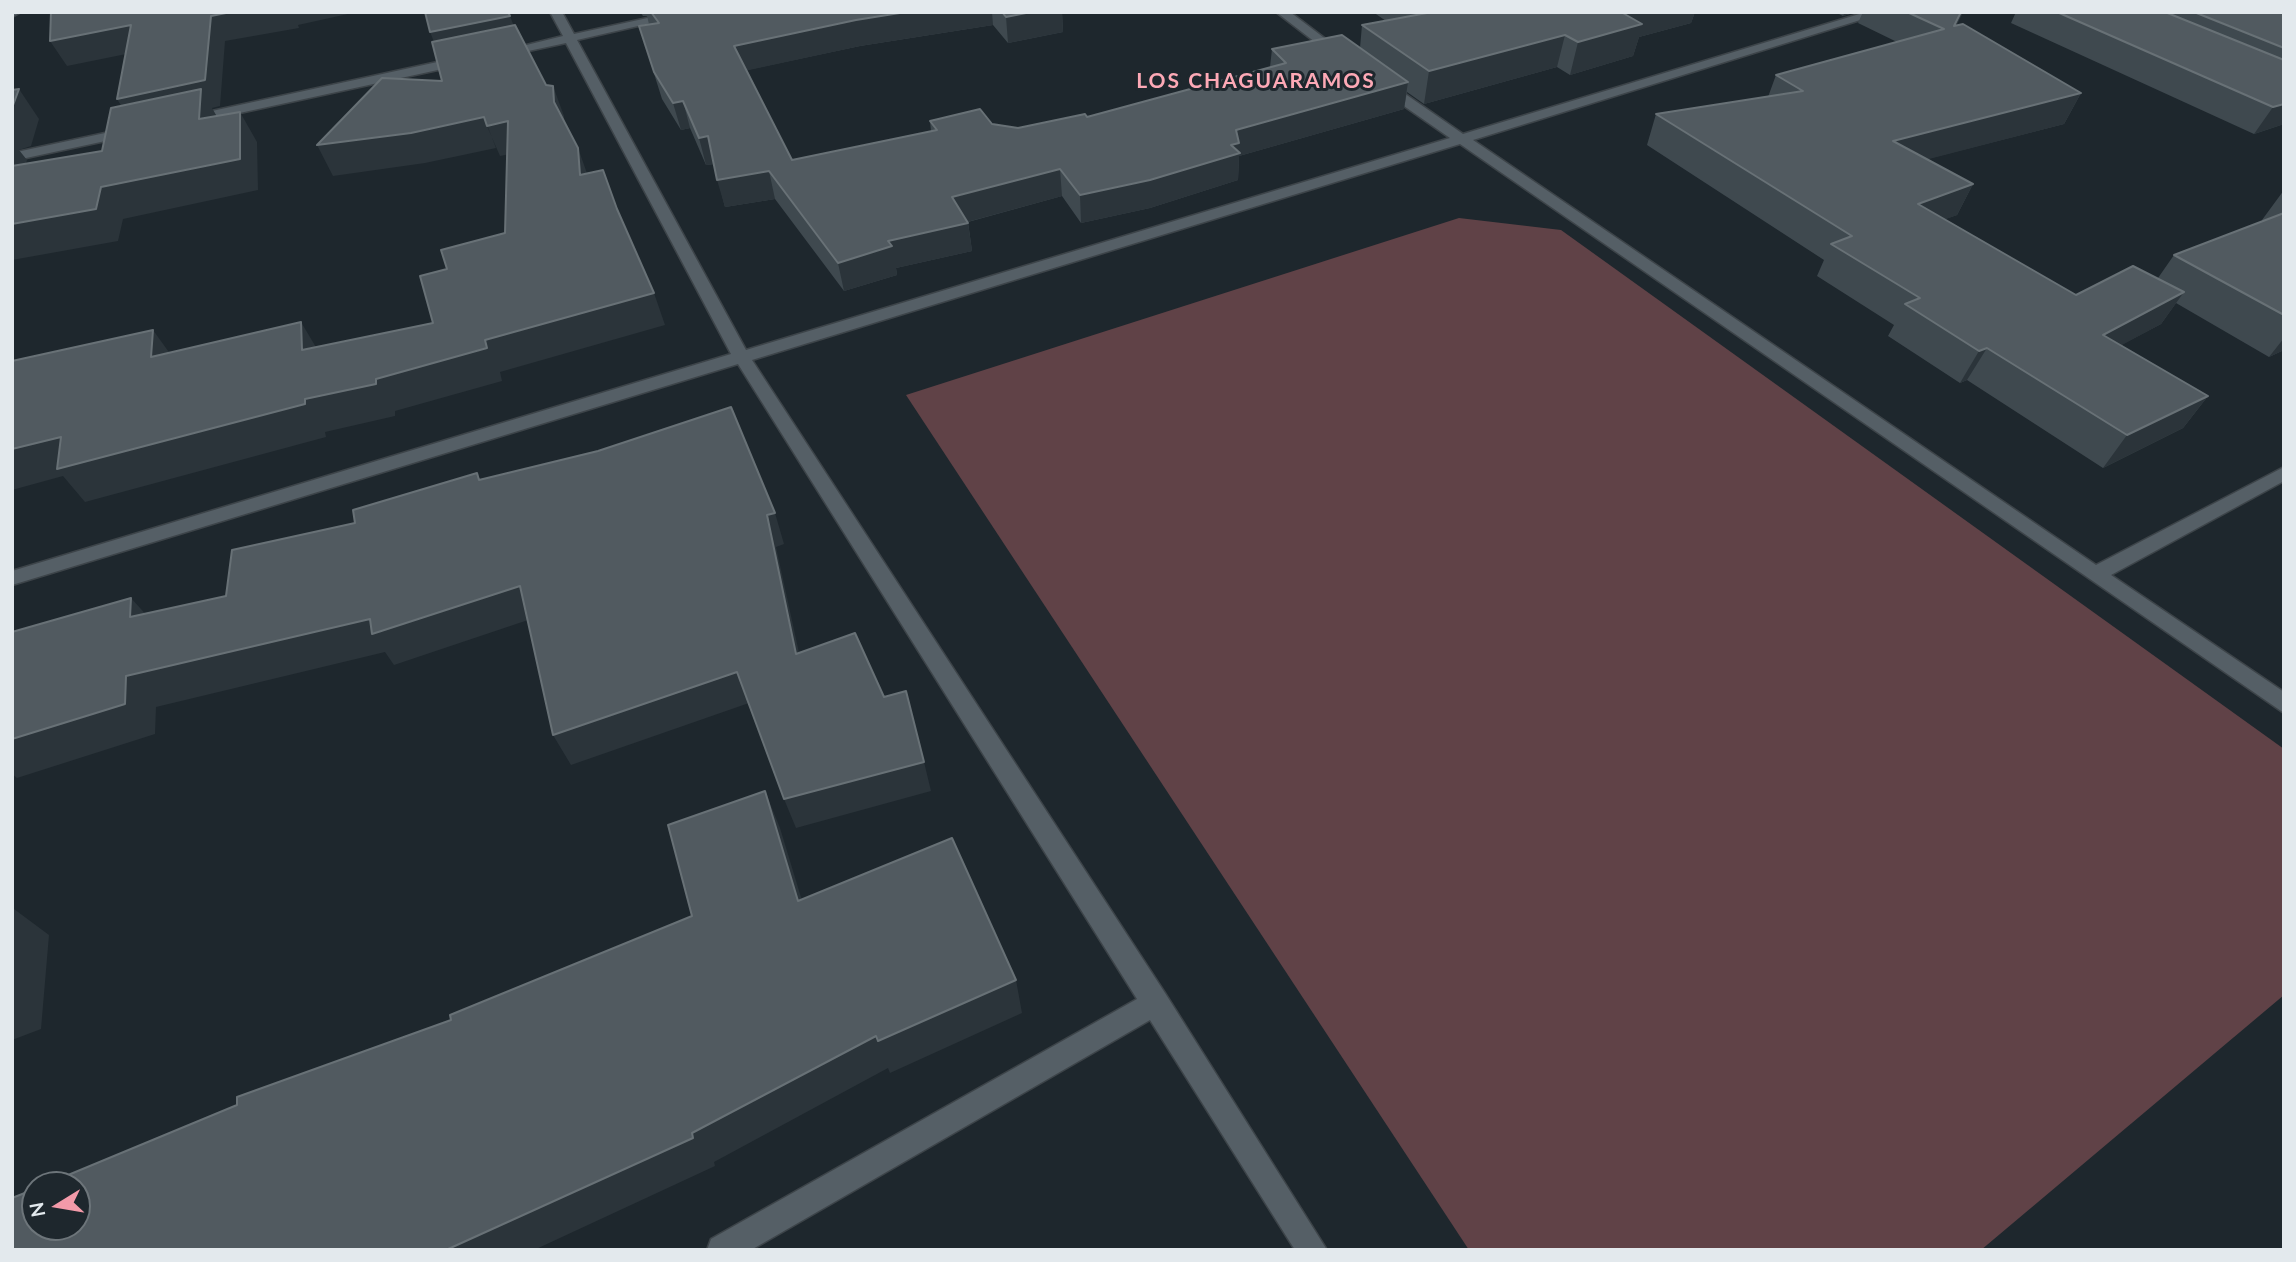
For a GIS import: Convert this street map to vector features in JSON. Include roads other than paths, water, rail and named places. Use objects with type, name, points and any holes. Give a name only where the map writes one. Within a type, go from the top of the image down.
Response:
[{"type":"street","points":[[556,12],[741,356],[1312,1250]]},
{"type":"street","points":[[176,122],[693,12]]},
{"type":"street","points":[[1282,12],[1458,138],[2098,573],[2284,704]]},
{"type":"street","points":[[12,578],[1880,12]]},
{"type":"street","points":[[12,157],[148,128]]},
{"type":"street","points":[[2098,573],[2284,473]]},
{"type":"street","points":[[722,1250],[1156,1002]]},
{"type":"district","name":"LOS CHAGUARAMOS","points":[[1256,81]]}]
